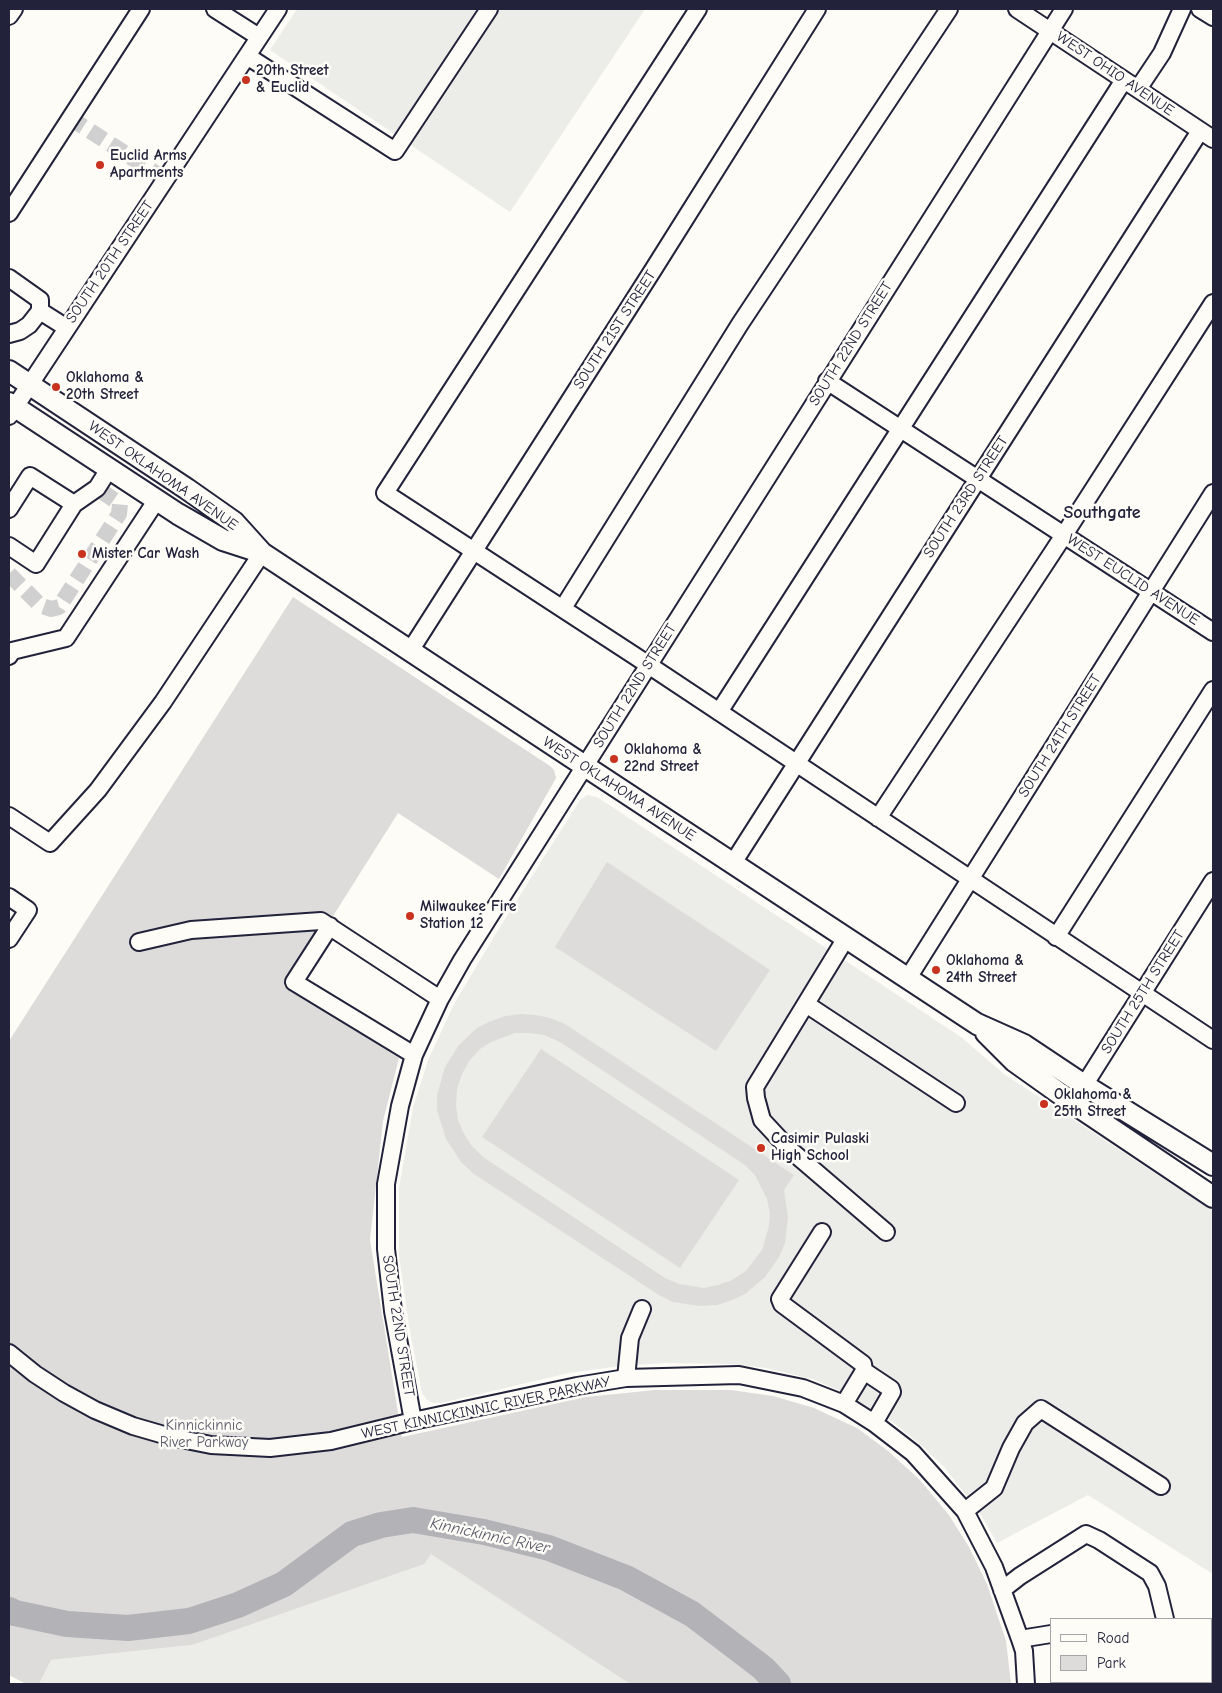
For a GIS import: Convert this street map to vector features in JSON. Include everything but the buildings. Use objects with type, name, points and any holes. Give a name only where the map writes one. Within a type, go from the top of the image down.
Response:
[{"type":"main road","name":"WEST OKLAHOMA AVENUE","points":[[9,371],[234,522],[262,553],[410,651],[977,1024],[1024,1045],[1084,1085],[1213,1165]]},
{"type":"main road","name":"WEST OKLAHOMA AVENUE","points":[[11,409],[109,469],[156,501],[222,540],[262,553]]},
{"type":"main road","points":[[130,484],[145,461]]},
{"type":"main road","name":"WEST OKLAHOMA AVENUE","points":[[977,1024],[1014,1061],[1213,1197]]},
{"type":"street","points":[[9,16],[14,9]]},
{"type":"street","points":[[9,213],[141,9]]},
{"type":"street","points":[[215,9],[259,37]]},
{"type":"street","name":"SOUTH 20TH STREET","points":[[11,409],[67,328],[278,9]]},
{"type":"street","points":[[247,56],[395,151],[489,9]]},
{"type":"street","points":[[698,9],[385,493],[796,762],[1213,1040]]},
{"type":"street","name":"SOUTH 21ST STREET","points":[[410,651],[659,262],[817,9]]},
{"type":"street","points":[[562,608],[740,324],[948,9]]},
{"type":"street","name":"WEST OHIO AVENUE","points":[[1017,9],[1207,135]]},
{"type":"street","name":"SOUTH 22ND STREET","points":[[413,1421],[393,1311],[386,1249],[386,1184],[400,1106],[414,1055],[440,999],[462,960],[1064,9]]},
{"type":"street","points":[[1138,89],[1162,53],[1182,9]]},
{"type":"street","points":[[1200,9],[1213,17]]},
{"type":"street","points":[[719,712],[1124,80]]},
{"type":"street","name":"SOUTH 23RD STREET","points":[[732,863],[978,480],[1207,135]]},
{"type":"street","points":[[9,278],[40,300],[40,311],[29,325],[20,331],[9,334]]},
{"type":"street","points":[[878,818],[1064,535],[1213,303]]},
{"type":"street","points":[[40,311],[67,328]]},
{"type":"street","points":[[9,324],[29,325]]},
{"type":"street","name":"WEST EUCLID AVENUE","points":[[827,381],[1213,632]]},
{"type":"street","points":[[9,546],[36,564],[74,504],[97,488],[109,469]]},
{"type":"street","points":[[9,509],[30,476],[74,504]]},
{"type":"street","name":"SOUTH 24TH STREET","points":[[908,978],[1213,493]]},
{"type":"street","points":[[9,656],[12,652],[66,638],[156,501]]},
{"type":"street","points":[[9,816],[50,843],[98,790],[163,702],[262,553]]},
{"type":"street","points":[[1056,937],[1213,690]]},
{"type":"street","name":"SOUTH 25TH STREET","points":[[1073,1102],[1213,881]]},
{"type":"street","points":[[9,897],[28,910],[9,939]]},
{"type":"street","points":[[139,942],[191,930],[321,921],[440,999]]},
{"type":"street","points":[[330,926],[294,982],[414,1055]]},
{"type":"street","points":[[846,938],[755,1087],[756,1098],[762,1120],[788,1148],[886,1232]]},
{"type":"street","points":[[806,1004],[956,1103]]},
{"type":"street","points":[[822,1232],[780,1299],[782,1304],[863,1364],[864,1371],[844,1404]]},
{"type":"street","points":[[626,1378],[630,1338],[642,1309]]},
{"type":"street","name":"WEST KINNICKINNIC RIVER PARKWAY","points":[[9,1353],[35,1374],[64,1393],[95,1410],[133,1426],[170,1437],[211,1445],[270,1448],[331,1441],[413,1421],[577,1386],[626,1378],[739,1375],[803,1388],[844,1404],[874,1423],[914,1453],[965,1511],[994,1566],[1020,1639],[1024,1651],[1026,1684]]},
{"type":"street","points":[[864,1371],[891,1389],[892,1392],[874,1423]]},
{"type":"street","points":[[965,1511],[994,1488],[1011,1448],[1025,1424],[1041,1409],[1161,1486]]},
{"type":"street","points":[[1002,1590],[1020,1576],[1086,1534],[1150,1572],[1157,1586],[1165,1618]]},
{"type":"street","points":[[1020,1639],[1050,1634]]},
{"type":"shaded area","points":[[297,9],[645,9],[510,212],[270,50]]},
{"type":"shaded area","name":"Casimir Pulaski High School","points":[[587,795],[597,797],[961,1037],[1004,1074],[1213,1211],[1213,1574],[1088,1495],[997,1543],[980,1513],[945,1468],[921,1445],[889,1419],[843,1392],[812,1379],[766,1368],[731,1364],[665,1363],[620,1366],[569,1373],[441,1403],[433,1403],[427,1400],[422,1393],[409,1326],[399,1255],[399,1188],[413,1108],[428,1060],[454,1004],[580,800]]},
{"type":"shaded area","points":[[431,1553],[630,1684],[39,1684],[51,1660],[192,1645]]},
{"type":"green space","name":"Kinnickinnic River Parkway","points":[[293,597],[550,766],[554,770],[556,778],[499,879],[398,813],[289,986],[399,1058],[383,1121],[370,1240],[402,1437],[586,1397],[655,1390],[731,1390],[773,1396],[814,1408],[857,1428],[888,1451],[919,1479],[949,1515],[969,1547],[987,1584],[1006,1641],[1011,1684],[630,1684],[431,1554],[424,1564],[192,1645],[51,1660],[39,1684],[26,1684],[9,1675],[9,1041]]},
{"type":"green space","points":[[607,862],[770,970],[716,1051],[555,947]]},
{"type":"green space","points":[[536,1015],[565,1024],[794,1175],[784,1190],[788,1217],[785,1243],[779,1257],[765,1277],[745,1294],[717,1305],[700,1306],[673,1302],[659,1295],[474,1174],[461,1162],[446,1139],[437,1110],[437,1095],[445,1067],[459,1045],[477,1028],[505,1016]],"holes":[[[515,1033],[544,1035],[560,1042],[745,1165],[755,1175],[767,1199],[770,1213],[769,1226],[762,1250],[746,1271],[732,1280],[704,1288],[679,1284],[665,1278],[483,1157],[471,1145],[458,1120],[456,1105],[457,1089],[462,1074],[469,1061],[480,1049],[491,1042]]]},
{"type":"green space","points":[[541,1049],[739,1180],[680,1268],[482,1137]]},
{"type":"waterway","name":"Kinnickinnic River","points":[[9,1610],[15,1613],[67,1624],[128,1628],[189,1621],[238,1605],[284,1584],[352,1534],[381,1525],[413,1520],[484,1532],[549,1548],[626,1578],[692,1614],[763,1668],[778,1684]]},
{"type":"tunnel","points":[[70,118],[165,179]]},
{"type":"tunnel","points":[[9,574],[40,605],[51,609],[59,607],[119,514],[120,504],[97,488]]},
{"type":"place","name":"20th Street & Euclid","points":[[246,80]]},
{"type":"place","name":"Euclid Arms Apartments","points":[[100,165]]},
{"type":"place","name":"Oklahoma & 20th Street","points":[[56,387]]},
{"type":"place","name":"Mister Car Wash","points":[[82,554]]},
{"type":"place","name":"Oklahoma & 22nd Street","points":[[614,759]]},
{"type":"place","name":"Milwaukee Fire Station 12","points":[[410,916]]},
{"type":"place","name":"Oklahoma & 24th Street","points":[[936,970]]},
{"type":"place","name":"Oklahoma & 25th Street","points":[[1044,1104]]},
{"type":"place","name":"Casimir Pulaski High School","points":[[761,1148]]},
{"type":"district","name":"Southgate","points":[[1102,513]]}]
